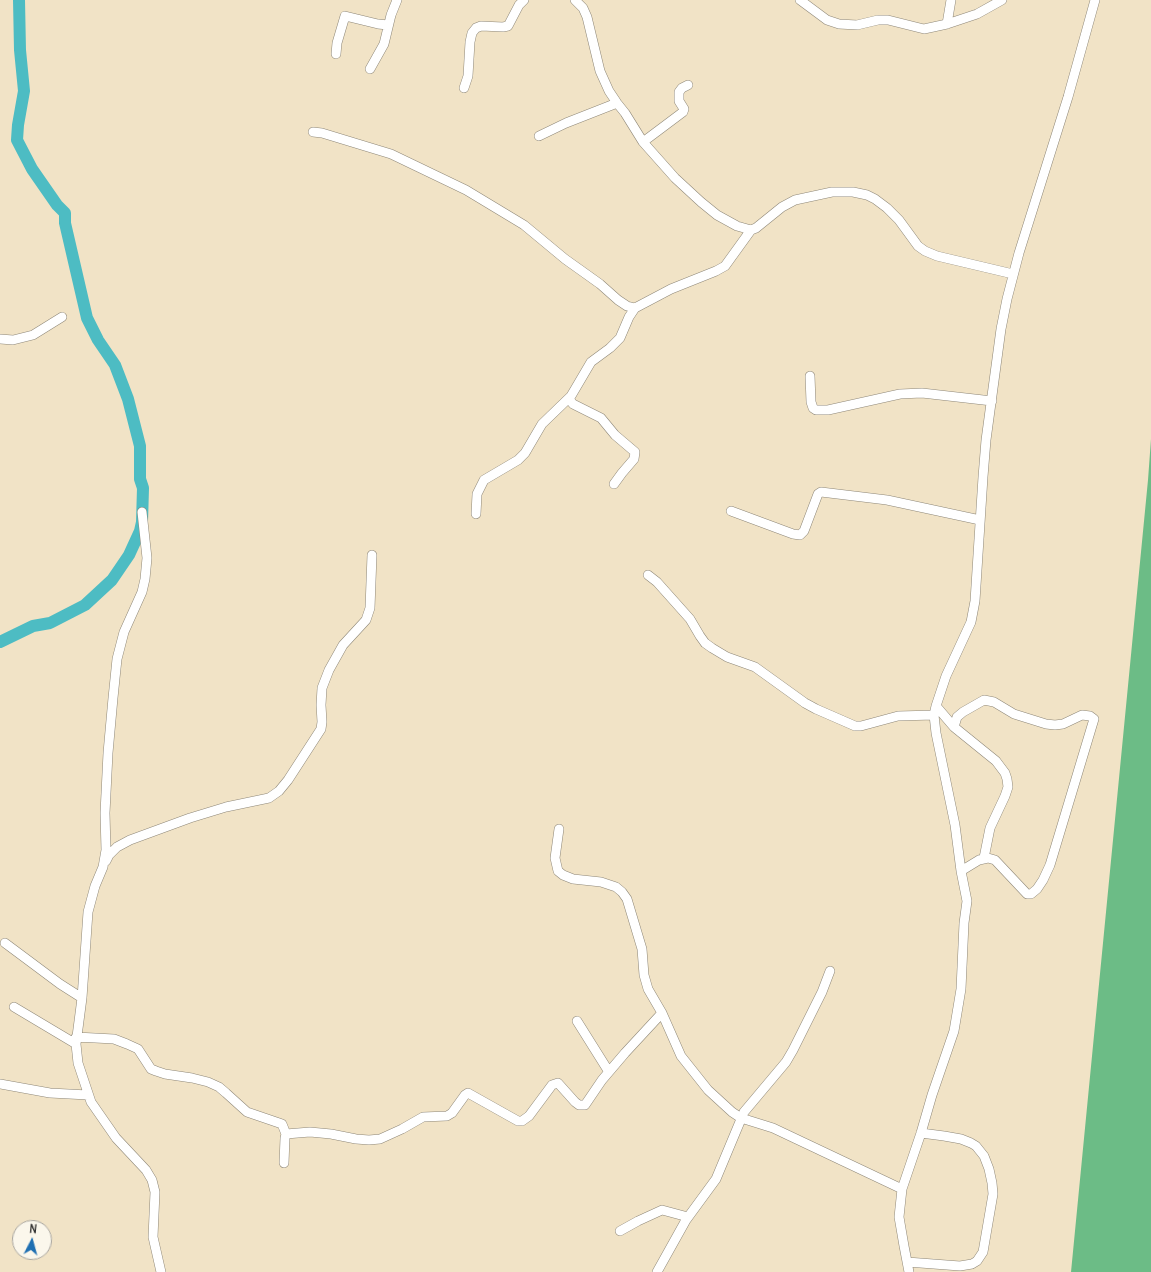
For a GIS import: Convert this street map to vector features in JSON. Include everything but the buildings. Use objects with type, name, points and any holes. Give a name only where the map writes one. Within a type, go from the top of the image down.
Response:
[{"type":"street","points":[[370,69],[384,44],[388,25],[397,0]]},
{"type":"street","points":[[464,88],[468,76],[472,33],[476,28],[481,26],[508,26],[519,5],[524,0]]},
{"type":"street","points":[[575,0],[583,8],[587,17],[600,71],[607,87],[643,142],[675,178],[701,202],[727,221],[751,230]]},
{"type":"street","points":[[800,0],[827,20],[839,24],[858,25],[878,20],[888,20],[924,29],[947,24],[977,14],[1002,0]]},
{"type":"street","points":[[947,24],[951,0]]},
{"type":"street","points":[[909,1272],[899,1217],[902,1189],[954,1032],[960,1001],[964,923],[967,901],[961,871],[955,825],[936,733],[935,710],[946,676],[971,622],[975,601],[985,455],[1000,329],[1013,274],[1068,97],[1095,0]]},
{"type":"street","points":[[336,54],[337,43],[346,16],[388,25]]},
{"type":"street","points":[[643,142],[683,112],[684,109],[679,101],[679,92],[682,88],[688,85]]},
{"type":"street","points":[[539,136],[566,123],[617,103]]},
{"type":"street","points":[[313,132],[322,133],[391,154],[466,190],[524,225],[618,300],[627,306],[635,308]]},
{"type":"street","points":[[476,514],[477,494],[484,480],[518,460],[525,453],[542,424],[569,399],[591,362],[610,348],[620,338],[629,317],[635,308],[670,288],[716,271],[725,266],[751,230],[756,228],[782,207],[795,200],[832,192],[853,192],[867,195],[887,208],[899,220],[918,246],[925,251],[937,256],[1013,274]]},
{"type":"street","points":[[0,339],[13,340],[33,336],[62,317]]},
{"type":"street","points":[[810,376],[811,402],[813,408],[816,410],[828,410],[900,394],[922,393],[992,401]]},
{"type":"street","points":[[569,399],[573,404],[601,418],[615,436],[634,449],[634,459],[614,484]]},
{"type":"street","points":[[732,511],[793,534],[800,535],[804,531],[818,494],[822,492],[887,500],[980,520]]},
{"type":"street","points":[[103,868],[106,850],[106,797],[115,674],[124,632],[139,599],[145,579],[147,558],[142,512]]},
{"type":"street","points":[[161,1272],[153,1237],[155,1192],[152,1180],[146,1170],[108,1127],[91,1102],[78,1063],[76,1041],[82,998],[88,912],[95,886],[109,855],[117,847],[130,840],[220,808],[269,798],[279,791],[288,780],[321,729],[322,688],[332,664],[343,646],[366,620],[370,608],[372,555]]},
{"type":"street","points":[[648,574],[690,619],[700,636],[712,648],[727,657],[755,667],[805,703],[816,709],[855,726],[861,726],[898,716],[935,710]]},
{"type":"street","points":[[954,727],[958,717],[963,712],[984,700],[994,702],[1014,714],[1046,724],[1063,724],[1082,716],[1090,716],[1094,720],[1050,865],[1037,889],[1031,894],[1027,894],[995,860],[988,858],[984,858],[961,871]]},
{"type":"street","points":[[935,710],[954,727],[986,751],[996,761],[1005,773],[1007,779],[1008,787],[990,828],[984,858]]},
{"type":"street","points":[[558,829],[555,858],[558,871],[563,876],[573,879],[601,882],[616,887],[627,899],[642,949],[645,982],[648,989],[662,1013],[674,1042],[682,1056],[718,1101],[741,1118],[773,1128],[902,1189]]},
{"type":"street","points":[[5,943],[60,984],[82,998]]},
{"type":"street","points":[[657,1272],[688,1217],[716,1179],[741,1118],[748,1105],[786,1062],[793,1050],[822,992],[830,971]]},
{"type":"street","points":[[14,1008],[76,1041],[114,1039],[134,1046],[143,1055],[151,1069],[165,1074],[208,1082],[219,1087],[247,1112],[282,1124],[286,1134],[284,1163]]},
{"type":"street","points":[[286,1134],[310,1132],[356,1139],[380,1139],[396,1132],[423,1116],[447,1116],[452,1113],[468,1093],[509,1116],[522,1121],[555,1084],[558,1083],[575,1102],[582,1106],[585,1105],[625,1053],[662,1013]]},
{"type":"street","points":[[577,1021],[609,1072]]},
{"type":"street","points":[[0,1084],[50,1093],[88,1095]]},
{"type":"street","points":[[907,1262],[960,1266],[972,1264],[978,1261],[982,1252],[993,1194],[989,1169],[980,1150],[971,1143],[961,1139],[921,1133]]},
{"type":"street","points":[[620,1231],[662,1210],[688,1217]]},
{"type":"green space","points":[[1151,439],[1151,1272],[1071,1272],[1148,480]]},
{"type":"waterway","points":[[0,642],[33,626],[50,623],[85,605],[112,580],[129,555],[140,531],[142,522],[143,488],[140,479],[140,446],[128,399],[115,365],[98,340],[87,318],[65,223],[65,213],[57,205],[32,169],[17,140],[24,91],[20,50],[19,0]]}]
